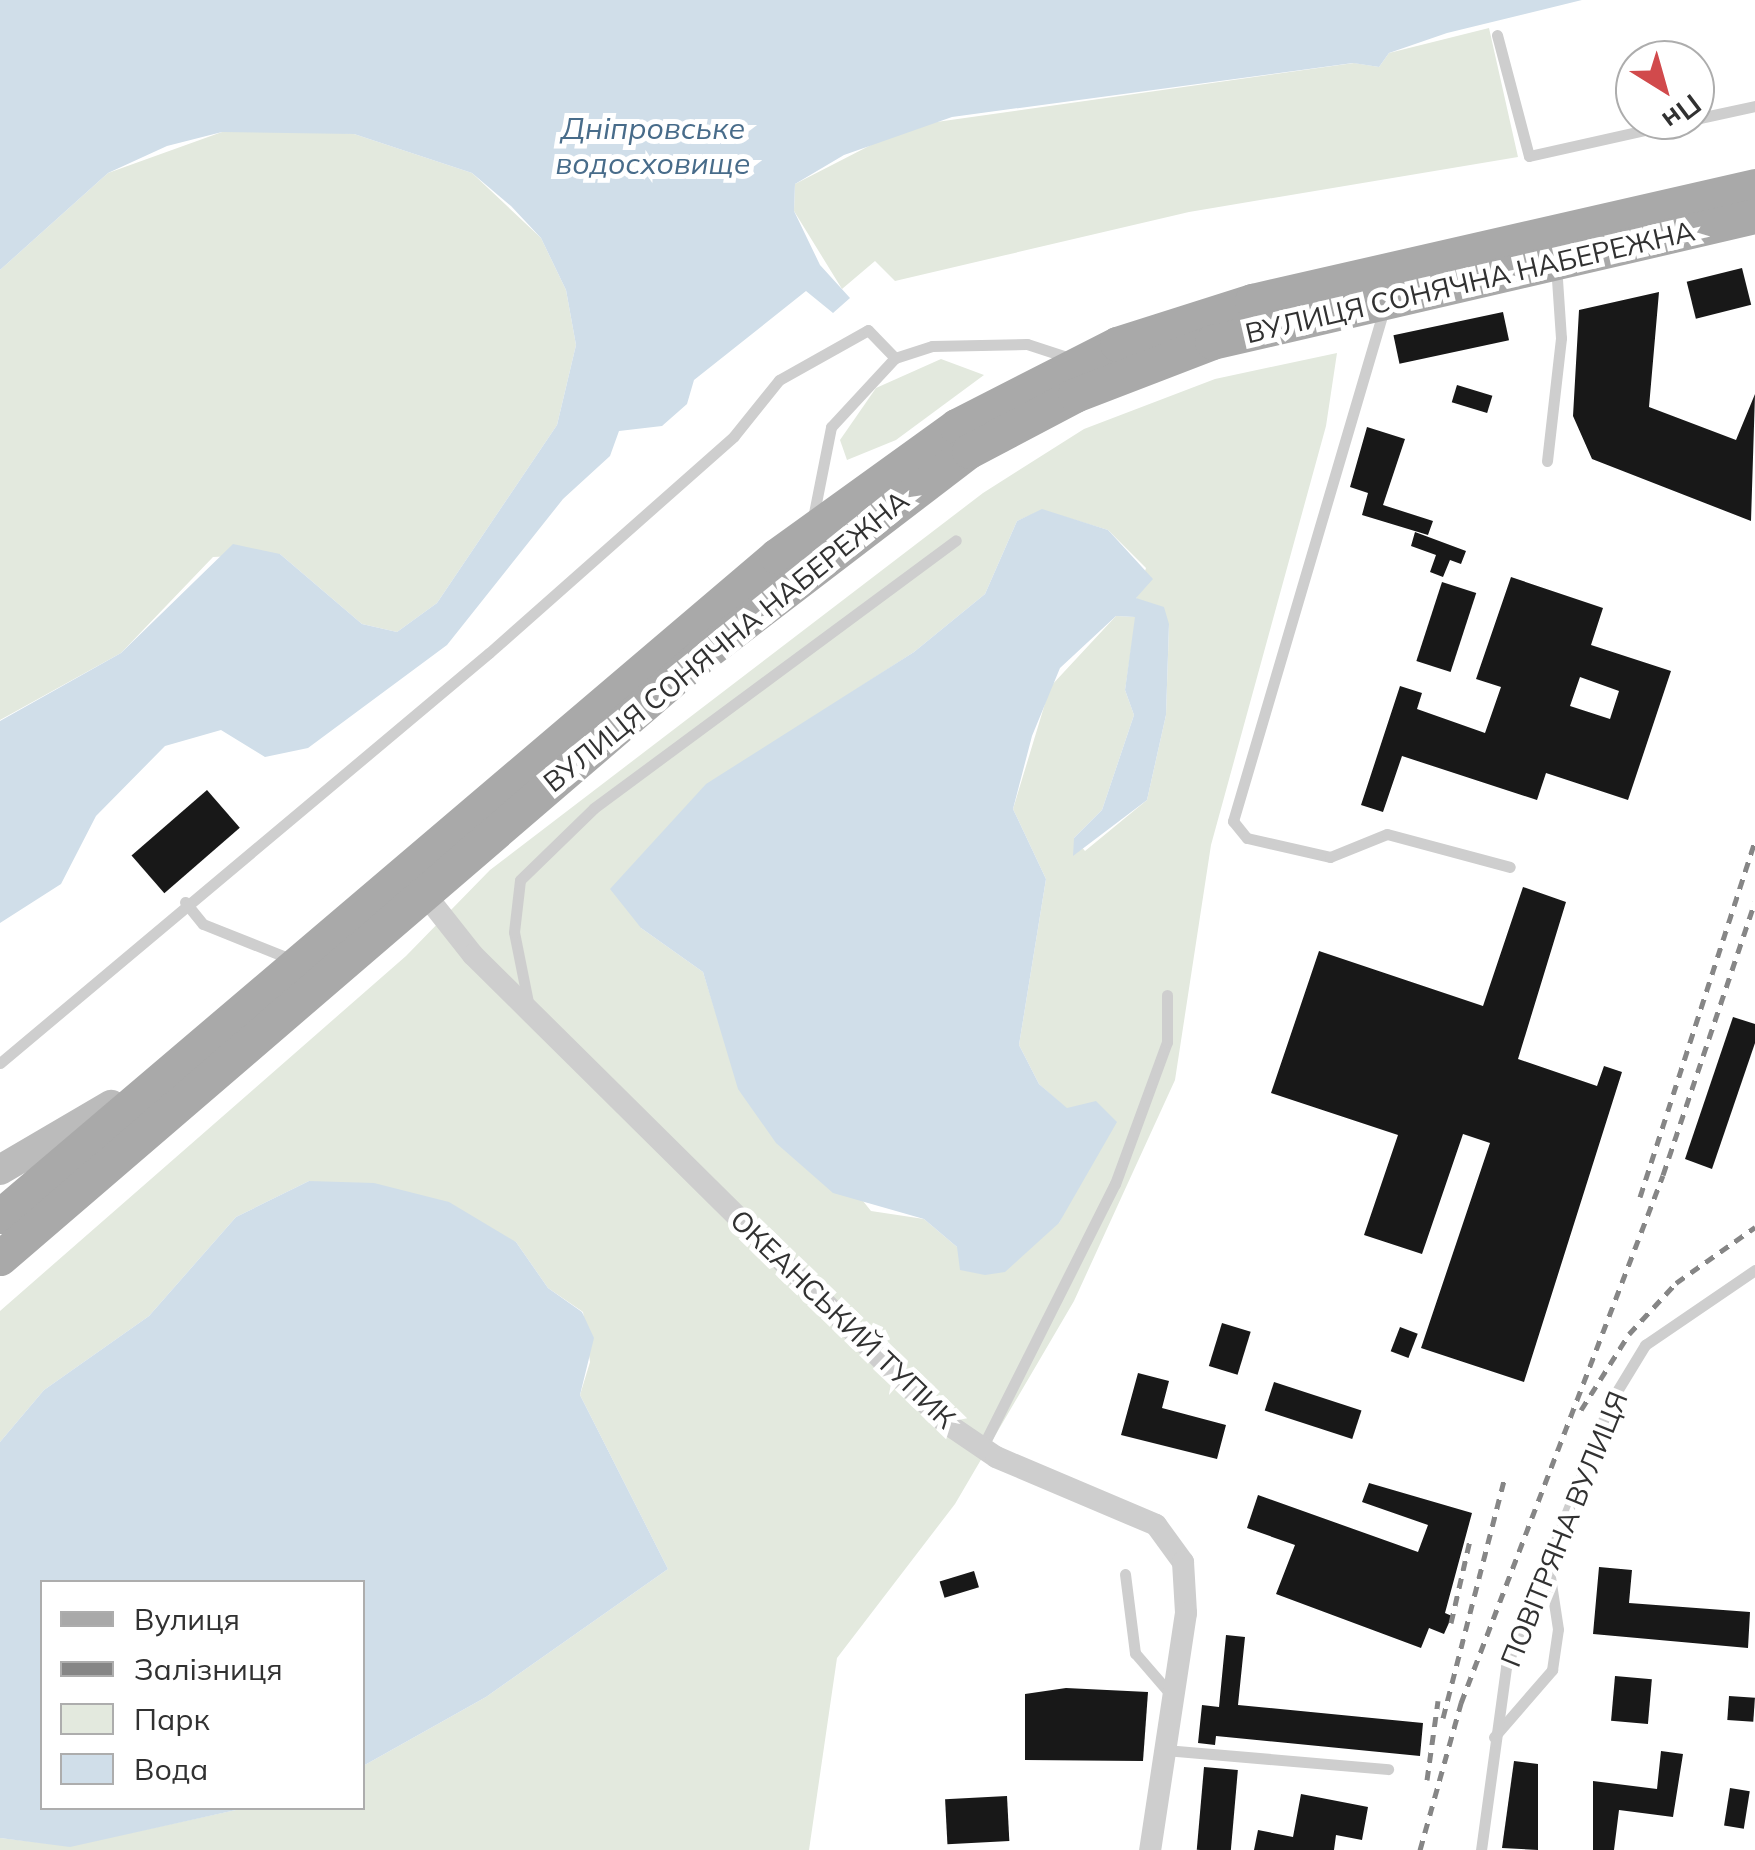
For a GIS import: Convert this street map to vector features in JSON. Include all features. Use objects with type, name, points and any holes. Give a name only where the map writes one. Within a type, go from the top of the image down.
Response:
[{"type":"main road","name":"ВУЛИЦЯ СОНЯЧНА НАБЕРЕЖНА","points":[[0,1216],[812,526],[932,440],[1079,360],[1252,301],[1755,186]]},
{"type":"main road","name":"ВУЛИЦЯ СОНЯЧНА НАБЕРЕЖНА","points":[[0,1258],[794,579],[969,450],[1165,357],[1382,300],[1755,216]]},
{"type":"main road","points":[[0,1170],[193,1050]]},
{"type":"street","name":"ОКЕАНСЬКИЙ ТУПИК","points":[[424,893],[530,1011],[946,1423],[982,1448],[1156,1525],[1183,1562],[1173,1697],[1150,1850]]},
{"type":"lane","points":[[1497,35],[1529,156],[1615,137]]},
{"type":"lane","points":[[1715,115],[1755,106]]},
{"type":"lane","points":[[1547,461],[1561,338],[1555,261]]},
{"type":"lane","points":[[1382,300],[1232,822],[1247,838],[1330,857],[1387,834],[1510,867]]},
{"type":"lane","points":[[0,1062],[185,902],[489,654],[734,436],[779,380],[868,330],[895,358]]},
{"type":"lane","points":[[812,526],[831,427],[895,358],[932,346],[1027,344],[1079,360]]},
{"type":"lane","points":[[530,1011],[514,932],[520,880],[594,808],[956,540]]},
{"type":"lane","points":[[185,902],[218,932],[275,958],[302,958]]},
{"type":"lane","points":[[982,1448],[1115,1184],[1166,1042],[1167,994]]},
{"type":"lane","name":"ПОВІТРЯНА ВУЛИЦЯ","points":[[1481,1850],[1492,1739],[1506,1667],[1611,1401],[1646,1345],[1755,1270]]},
{"type":"lane","points":[[1492,1739],[1552,1670],[1558,1629],[1548,1564]]},
{"type":"lane","points":[[1125,1574],[1135,1654],[1173,1697]]},
{"type":"lane","points":[[1165,1750],[1388,1769]]},
{"type":"green space","points":[[1489,28],[1518,157],[1189,212],[895,281],[875,261],[842,289],[794,211],[795,184],[908,126],[1354,63],[1379,67],[1389,53]]},
{"type":"green space","points":[[293,128],[354,134],[472,173],[541,238],[566,290],[576,345],[557,425],[437,603],[397,632],[362,624],[280,554],[213,557],[121,653],[0,720],[0,270],[108,173],[222,132]]},
{"type":"green space","points":[[1337,353],[1326,426],[1211,845],[1175,1080],[1074,1301],[955,1504],[837,1658],[809,1850],[0,1850],[0,1838],[70,1846],[236,1810],[365,1810],[365,1765],[486,1697],[668,1569],[580,1395],[590,1362],[583,1312],[548,1288],[516,1242],[309,1181],[236,1217],[149,1316],[44,1390],[0,1442],[0,1311],[406,956],[490,870],[983,493],[1084,429],[1215,379]],"holes":[[[1042,510],[1108,530],[1146,568],[1136,598],[1169,625],[1166,715],[1147,800],[1085,851],[1074,838],[1102,810],[1134,715],[1125,690],[1136,617],[1116,616],[1050,687],[1013,809],[1046,879],[1019,1045],[1039,1084],[1067,1109],[1078,1182],[1059,1223],[957,1247],[924,1219],[871,1211],[718,1020],[703,972],[641,928],[761,751],[914,652],[985,594],[1017,521]]]},
{"type":"green space","points":[[941,359],[984,375],[896,440],[847,460],[840,440],[876,388]]},
{"type":"water","name":"Дніпровське водосховище","points":[[0,0],[1582,0],[1447,33],[1389,53],[1379,67],[1353,63],[952,117],[844,155],[795,184],[794,211],[820,265],[850,298],[833,313],[806,291],[694,380],[687,404],[662,426],[619,431],[610,456],[563,499],[447,645],[308,748],[265,757],[221,730],[165,746],[96,816],[61,884],[0,923],[0,721],[121,653],[233,544],[280,554],[362,624],[397,632],[437,603],[557,425],[576,345],[566,290],[541,238],[511,206],[472,173],[354,134],[222,132],[167,146],[108,173],[0,270]]},
{"type":"water","points":[[1042,509],[1108,530],[1153,579],[1136,598],[1164,607],[1169,624],[1166,715],[1147,800],[1073,856],[1074,838],[1102,810],[1134,715],[1125,690],[1135,617],[1116,616],[1060,668],[1032,736],[1013,809],[1046,879],[1019,1045],[1039,1084],[1067,1108],[1096,1101],[1117,1122],[1059,1223],[1005,1272],[985,1275],[960,1270],[957,1247],[924,1219],[833,1193],[776,1143],[738,1089],[703,972],[641,928],[610,889],[706,784],[914,652],[985,594],[1017,521]]},
{"type":"water","points":[[309,1181],[374,1183],[449,1202],[516,1242],[548,1288],[582,1312],[594,1338],[580,1395],[668,1569],[486,1697],[365,1765],[365,1580],[40,1580],[40,1810],[236,1810],[70,1847],[0,1838],[0,1442],[44,1390],[149,1316],[236,1217]]},
{"type":"building","points":[[1742,268],[1751,305],[1696,319],[1687,282]]},
{"type":"building","points":[[1659,292],[1649,407],[1736,440],[1755,394],[1751,521],[1592,459],[1573,416],[1579,310]]},
{"type":"building","points":[[1503,312],[1509,340],[1399,364],[1393,335]]},
{"type":"building","points":[[1457,385],[1492,396],[1487,413],[1452,402]]},
{"type":"building","points":[[1367,427],[1405,439],[1383,505],[1433,521],[1428,535],[1362,515],[1368,493],[1350,487]]},
{"type":"building","points":[[1415,532],[1466,551],[1461,564],[1450,560],[1443,577],[1430,572],[1436,555],[1411,546]]},
{"type":"building","points":[[1511,577],[1603,608],[1591,645],[1671,671],[1628,800],[1546,773],[1537,800],[1402,756],[1383,812],[1361,805],[1400,686],[1422,693],[1417,709],[1485,733],[1501,687],[1476,679]],"holes":[[[1580,677],[1619,691],[1610,719],[1570,706]]]},
{"type":"building","points":[[1442,582],[1476,593],[1451,672],[1416,661]]},
{"type":"building","points":[[207,790],[240,828],[164,893],[132,856]]},
{"type":"building","points":[[1523,887],[1566,902],[1518,1059],[1597,1086],[1604,1066],[1622,1072],[1524,1382],[1421,1348],[1490,1143],[1463,1134],[1422,1254],[1364,1235],[1398,1135],[1271,1093],[1319,951],[1483,1006]]},
{"type":"building","points":[[1733,1017],[1755,1024],[1755,1043],[1712,1169],[1685,1159]]},
{"type":"building","points":[[1222,1323],[1251,1332],[1238,1375],[1209,1366]]},
{"type":"building","points":[[1400,1327],[1418,1334],[1408,1358],[1391,1351]]},
{"type":"building","points":[[1138,1373],[1169,1381],[1162,1408],[1226,1425],[1217,1459],[1121,1435]]},
{"type":"building","points":[[1274,1382],[1361,1410],[1352,1439],[1265,1411]]},
{"type":"building","points":[[1369,1483],[1472,1513],[1445,1613],[1452,1616],[1444,1634],[1429,1628],[1421,1648],[1276,1594],[1295,1545],[1247,1528],[1258,1495],[1418,1552],[1428,1525],[1362,1502]]},
{"type":"building","points":[[1599,1567],[1632,1570],[1629,1603],[1750,1612],[1748,1648],[1593,1634]]},
{"type":"building","points":[[974,1571],[979,1587],[945,1598],[940,1582]]},
{"type":"building","points":[[1226,1635],[1245,1637],[1238,1705],[1423,1723],[1420,1756],[1216,1736],[1215,1745],[1198,1743],[1202,1705],[1219,1707]]},
{"type":"building","points":[[1615,1676],[1652,1679],[1648,1724],[1611,1721]]},
{"type":"building","points":[[1066,1688],[1148,1692],[1143,1761],[1025,1760],[1025,1694]]},
{"type":"building","points":[[1729,1696],[1755,1698],[1753,1722],[1727,1720]]},
{"type":"building","points":[[1661,1751],[1683,1754],[1673,1817],[1619,1810],[1614,1850],[1593,1850],[1593,1781],[1657,1789]]},
{"type":"building","points":[[1514,1761],[1538,1764],[1538,1850],[1502,1848]]},
{"type":"building","points":[[1204,1767],[1238,1770],[1231,1850],[1197,1850]]},
{"type":"building","points":[[1730,1788],[1750,1791],[1744,1829],[1724,1826]]},
{"type":"building","points":[[1301,1794],[1368,1807],[1362,1840],[1336,1835],[1334,1850],[1254,1850],[1258,1830],[1293,1837]]},
{"type":"building","points":[[1007,1796],[1009,1841],[947,1844],[945,1799]]},
{"type":"railway","points":[[1640,1197],[1755,840]]},
{"type":"railway","points":[[1420,1850],[1461,1703],[1663,1175],[1755,902]]},
{"type":"railway","points":[[1581,1410],[1629,1334],[1676,1283],[1755,1227]]},
{"type":"railway","points":[[1443,1718],[1505,1476]]},
{"type":"railway","points":[[1451,1623],[1470,1540]]},
{"type":"railway","points":[[1427,1780],[1438,1701]]}]
